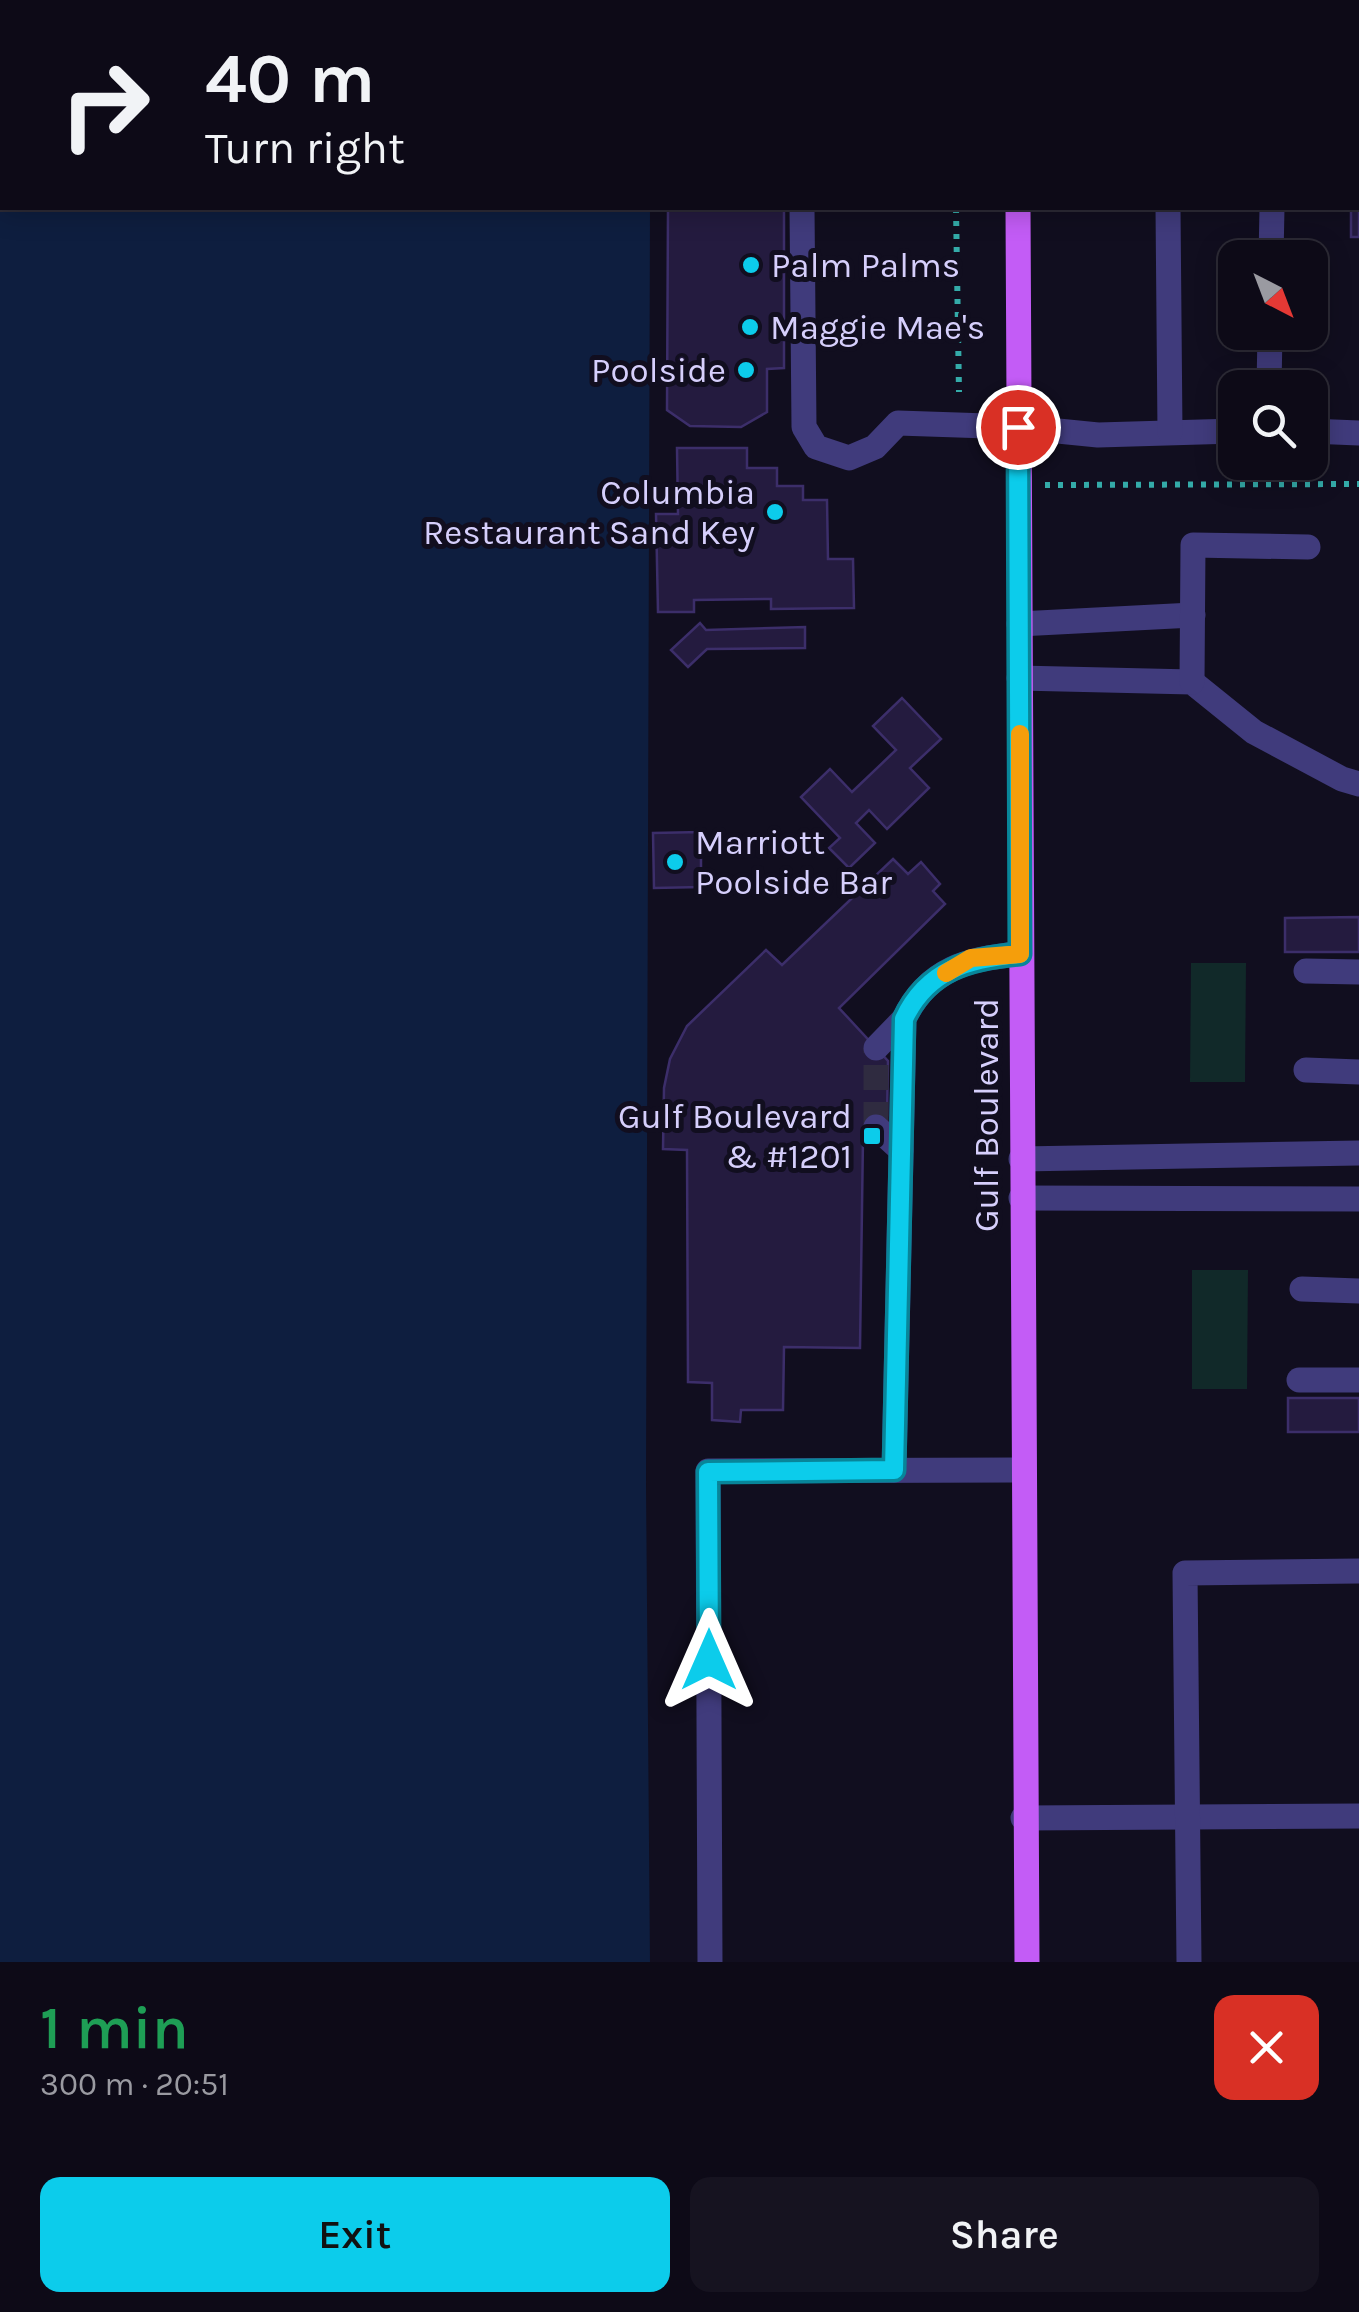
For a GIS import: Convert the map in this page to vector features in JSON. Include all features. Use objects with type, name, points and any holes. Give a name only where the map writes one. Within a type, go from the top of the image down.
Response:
[{"type":"main road","name":"Gulf Boulevard","points":[[1018,210],[1023,1818],[1027,1962]]},
{"type":"lane","points":[[802,210],[804,427],[816,447],[849,458],[875,447],[898,423],[1018,427],[1098,435],[1218,431]]},
{"type":"lane","points":[[1168,210],[1170,432]]},
{"type":"lane","points":[[1271,240],[1272,210]]},
{"type":"lane","points":[[1328,432],[1359,433]]},
{"type":"lane","points":[[1192,682],[1193,545],[1308,548]]},
{"type":"lane","points":[[1019,624],[1193,614]]},
{"type":"lane","points":[[1020,678],[1192,682],[1254,732],[1342,779],[1359,784]]},
{"type":"lane","points":[[876,1048],[926,990],[960,962],[1020,954]]},
{"type":"lane","points":[[1306,971],[1359,972]]},
{"type":"lane","points":[[894,1470],[904,1019]]},
{"type":"lane","points":[[1306,1070],[1359,1072]]},
{"type":"lane","points":[[876,1126],[901,1150]]},
{"type":"lane","points":[[1295,1198],[1296,1153]]},
{"type":"lane","points":[[1021,1159],[1359,1153]]},
{"type":"lane","points":[[1198,1198],[1200,1154]]},
{"type":"lane","points":[[1021,1198],[1359,1199]]},
{"type":"lane","points":[[1302,1289],[1359,1291]]},
{"type":"lane","points":[[1299,1380],[1359,1380]]},
{"type":"lane","points":[[710,1962],[708,1472],[1022,1470]]},
{"type":"lane","points":[[1189,1962],[1185,1573],[1359,1571]]},
{"type":"lane","points":[[1023,1818],[1359,1816]]},
{"type":"path","points":[[956,210],[958,392]]},
{"type":"path","points":[[1019,486],[1359,484]]},
{"type":"green space","points":[[1191,963],[1246,963],[1245,1082],[1190,1082]]},
{"type":"green space","points":[[1192,1270],[1248,1270],[1247,1389],[1192,1389]]},
{"type":"water","points":[[0,210],[650,210],[646,1483],[650,1962],[0,1962]]},
{"type":"building","points":[[668,210],[784,210],[784,368],[767,369],[767,412],[741,427],[690,426],[667,410]]},
{"type":"building","points":[[1351,210],[1359,210],[1359,237],[1351,237]]},
{"type":"building","points":[[677,448],[747,448],[747,468],[777,468],[777,486],[803,486],[803,500],[827,500],[828,559],[853,559],[854,608],[771,609],[771,599],[694,600],[694,612],[658,612],[656,514],[678,514]]},
{"type":"building","points":[[700,623],[706,630],[805,627],[805,648],[707,649],[688,667],[671,650]]},
{"type":"building","points":[[902,698],[941,739],[910,768],[929,788],[887,829],[869,810],[856,823],[875,843],[849,868],[829,848],[840,838],[801,797],[830,769],[852,792],[896,750],[873,726]]},
{"type":"building","points":[[701,832],[701,887],[654,888],[653,833]]},
{"type":"building","points":[[893,859],[908,874],[921,862],[940,884],[933,891],[945,904],[839,1008],[888,1061],[887,1116],[863,1138],[860,1348],[784,1347],[783,1410],[741,1410],[740,1422],[712,1420],[712,1383],[688,1382],[687,1150],[663,1149],[664,1088],[670,1059],[687,1026],[766,950],[782,965]]},
{"type":"building","points":[[1359,917],[1359,952],[1285,952],[1285,918]]},
{"type":"building","points":[[1288,1398],[1359,1398],[1359,1432],[1288,1432]]},
{"type":"tunnel","points":[[876,1048],[876,1127]]},
{"type":"slow traffic","points":[[946,973],[971,958],[1020,954],[1020,734]]},
{"type":"place","name":"Palm Palms","points":[[751,265]]},
{"type":"place","name":"Maggie Mae's","points":[[750,327]]},
{"type":"place","name":"Poolside","points":[[746,370]]},
{"type":"place","name":"Columbia Restaurant Sand Key","points":[[775,512]]},
{"type":"place","name":"Marriott Poolside Bar","points":[[675,862]]},
{"type":"place","name":"Gulf Boulevard & #1201","points":[[872,1136]]},
{"type":"route","points":[[709,1660],[708,1472],[894,1470],[904,1019],[926,990],[960,962],[1020,954],[1018,427]]}]
